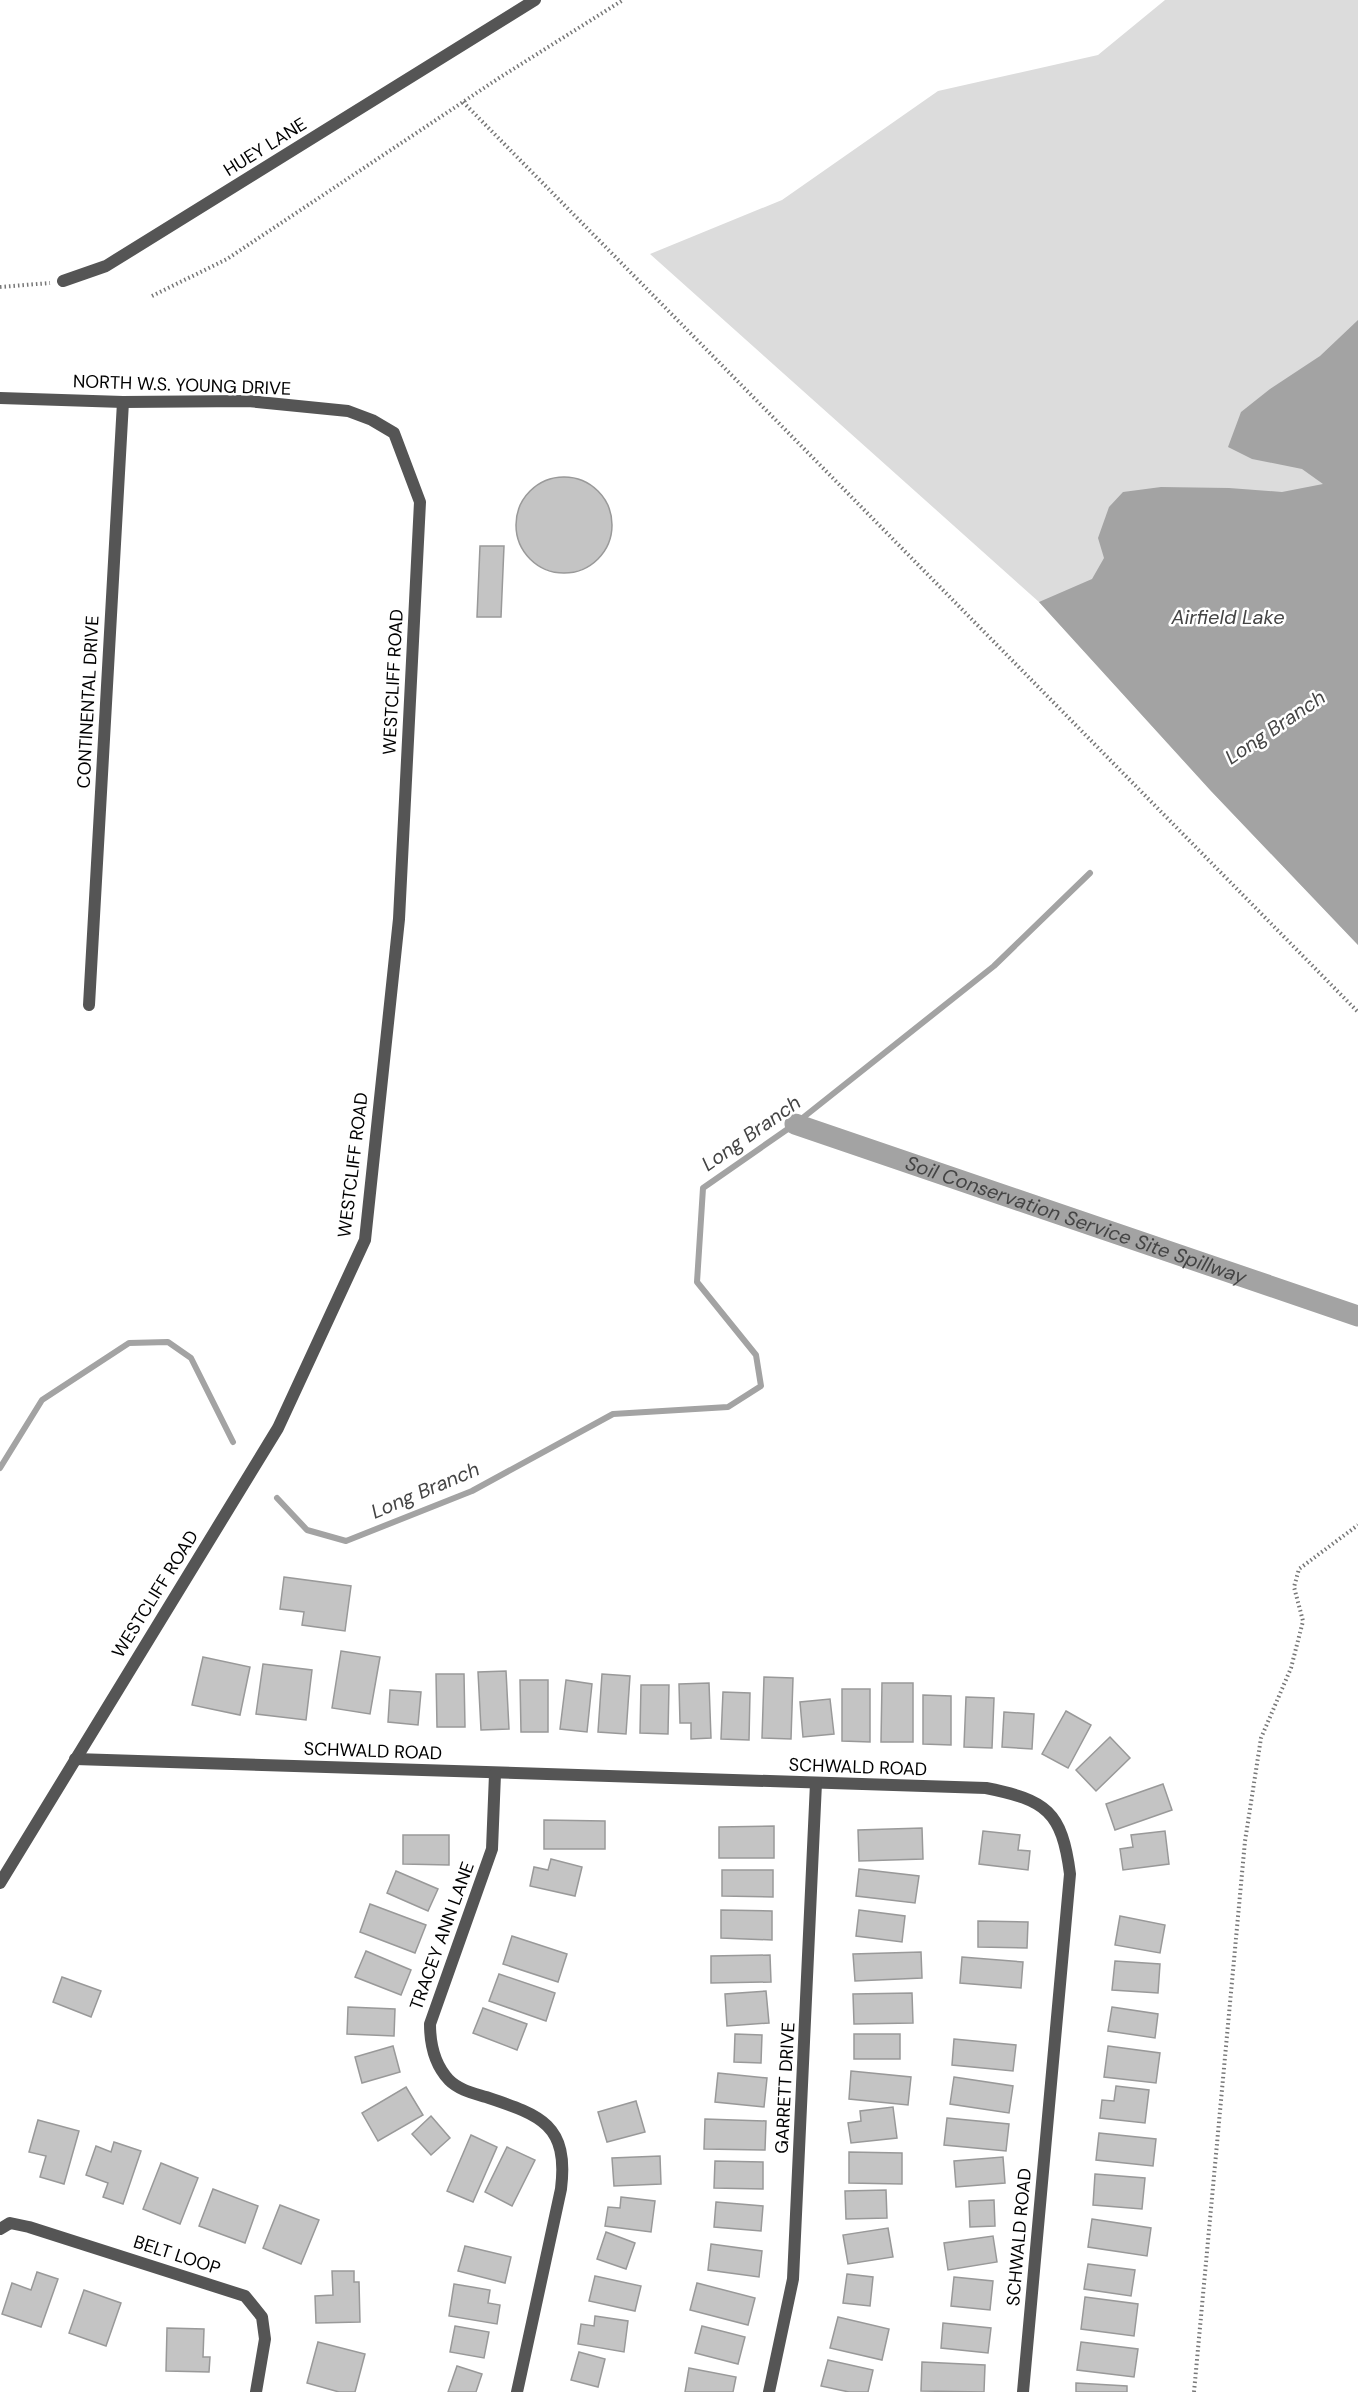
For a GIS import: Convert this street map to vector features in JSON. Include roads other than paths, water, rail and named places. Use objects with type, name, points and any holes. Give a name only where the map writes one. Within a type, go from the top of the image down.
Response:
[{"type":"street","name":"HUEY LANE","points":[[63,281],[106,267],[535,0]]},
{"type":"street","name":"NORTH W.S. YOUNG DRIVE","points":[[0,398],[123,402],[248,402],[348,411],[372,420],[394,433]]},
{"type":"street","name":"CONTINENTAL DRIVE","points":[[88,1005],[123,402]]},
{"type":"street","name":"WESTCLIFF ROAD","points":[[0,1883],[278,1428],[364,1240],[399,919],[420,502],[394,433]]},
{"type":"street","name":"SCHWALD ROAD","points":[[75,1759],[986,1788],[1019,1795],[1035,1802],[1053,1816],[1061,1830],[1070,1874],[1023,2392]]},
{"type":"street","name":"TRACEY ANN LANE","points":[[495,1774],[492,1849],[430,2024],[430,2045],[439,2067],[450,2081],[462,2090],[519,2108],[539,2117],[552,2131],[564,2166],[517,2392]]},
{"type":"street","name":"GARRETT DRIVE","points":[[768,2392],[793,2279],[816,1784]]},
{"type":"street","name":"BELT LOOP","points":[[0,2229],[10,2223],[29,2227],[245,2296],[262,2317],[265,2339],[256,2392]]},
{"type":"water","name":"Airfield Lake","points":[[1358,320],[1358,945],[1211,791],[1039,602],[1092,579],[1104,558],[1098,538],[1109,507],[1123,492],[1161,487],[1229,488],[1282,492],[1323,484],[1302,469],[1252,459],[1228,447],[1241,412],[1270,389],[1320,356]]},
{"type":"waterway","name":"Long Branch","points":[[277,1498],[307,1530],[346,1541],[472,1491],[613,1414],[728,1407],[761,1386],[756,1355],[697,1282],[703,1188],[795,1124],[994,966],[1090,873]]},
{"type":"waterway","name":"Soil Conservation Service Site Spillway","points":[[795,1124],[1358,1316]]},
{"type":"waterway","name":"Long Branch","points":[[0,1468],[42,1400],[129,1343],[168,1342],[191,1358],[233,1442]]}]
